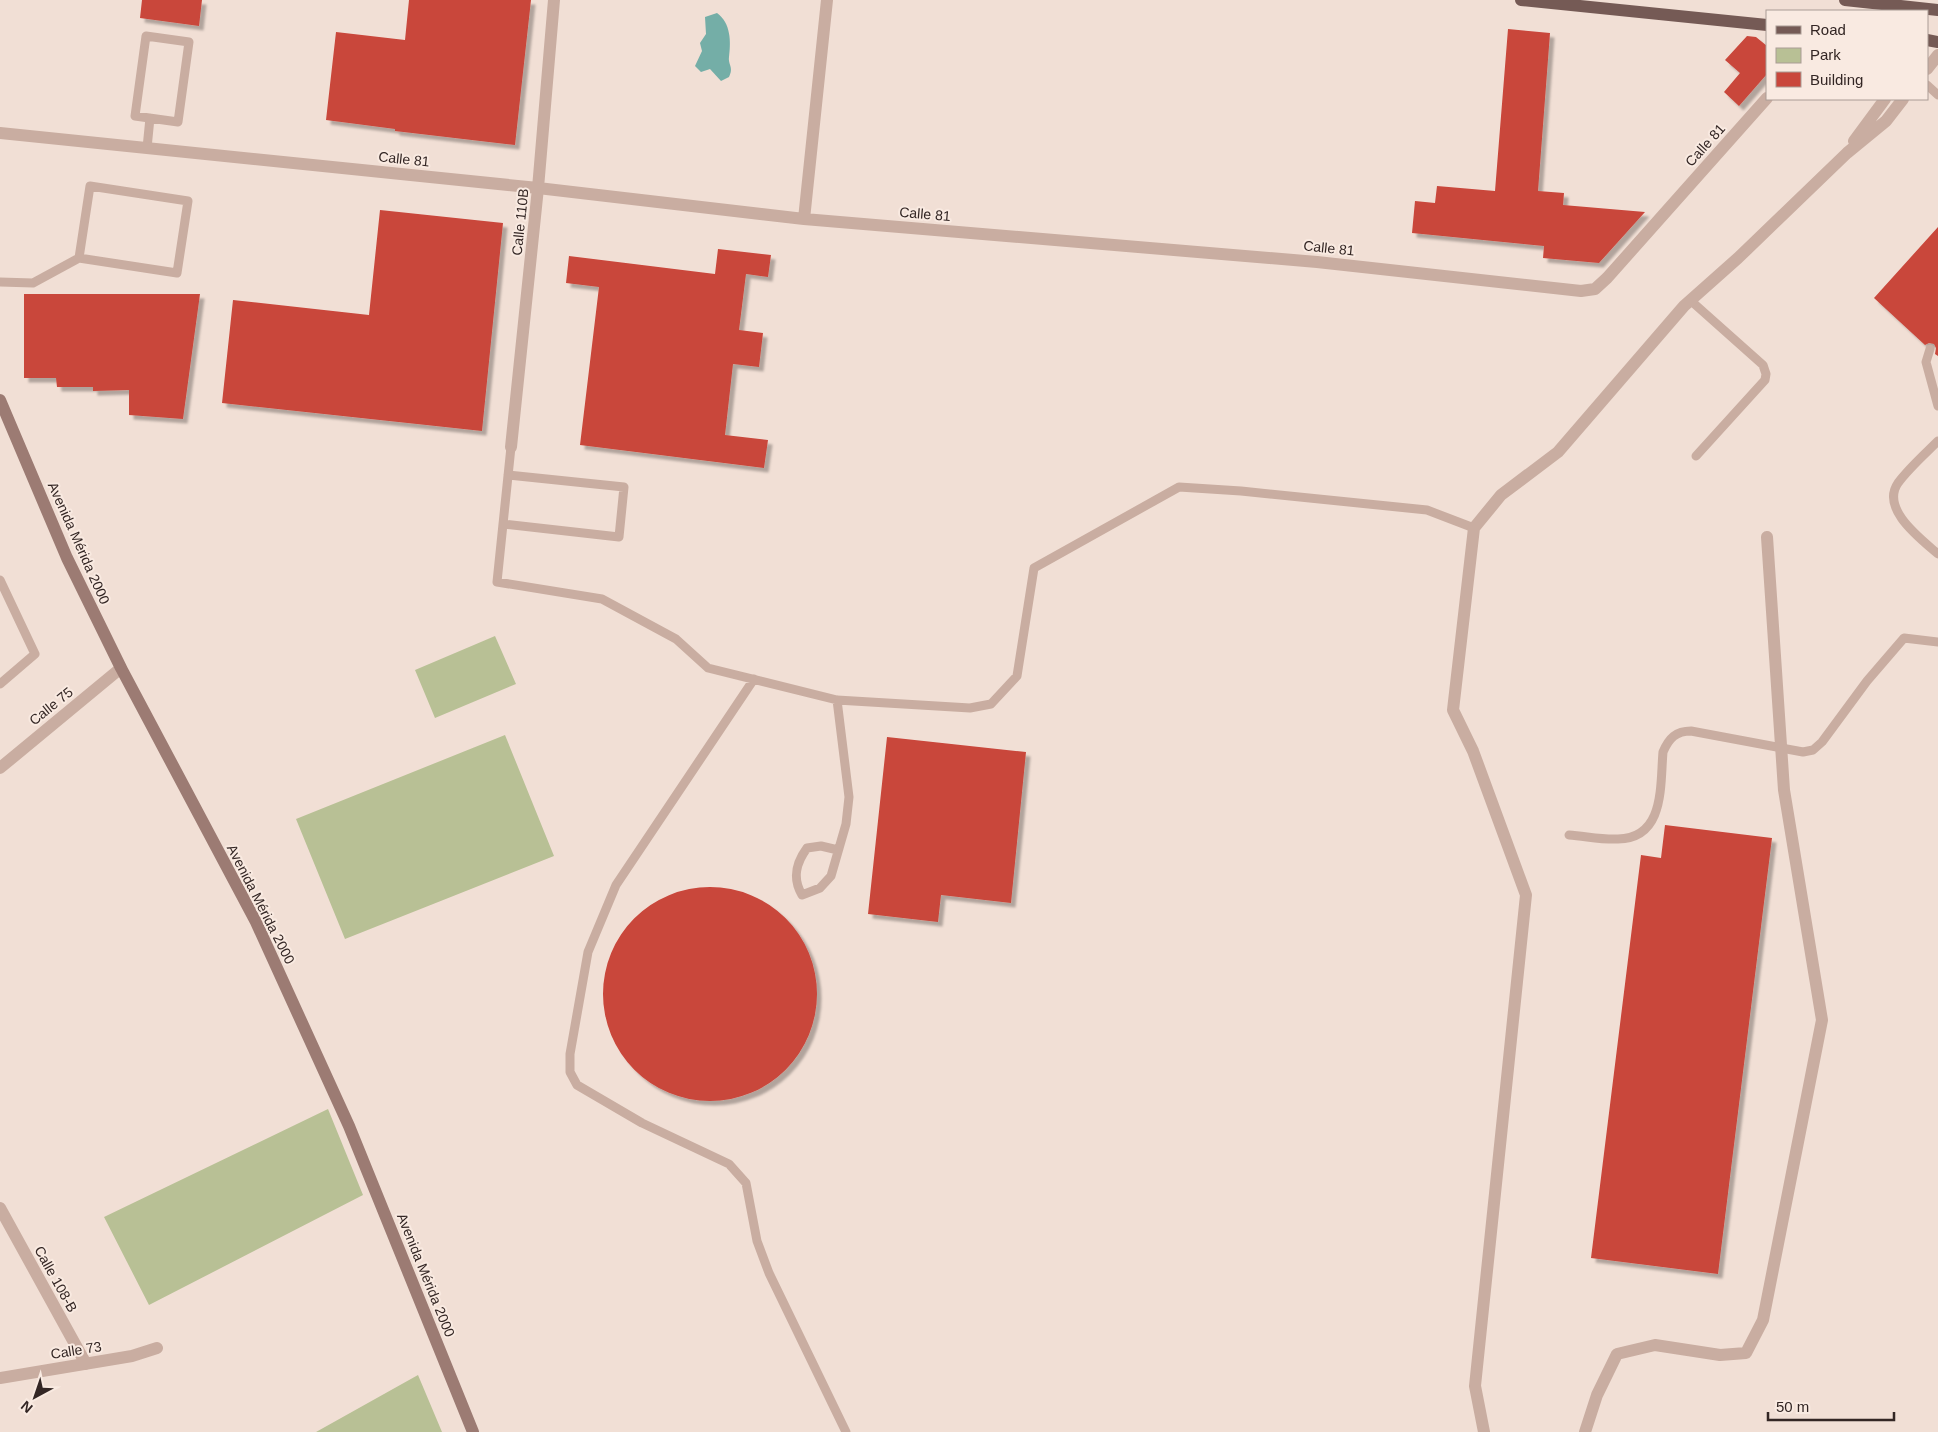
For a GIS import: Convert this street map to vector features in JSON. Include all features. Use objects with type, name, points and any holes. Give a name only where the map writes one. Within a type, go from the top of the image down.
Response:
[{"type":"main road","points":[[1521,0],[1766,25]]},
{"type":"main road","points":[[1845,0],[1938,10]]},
{"type":"main road","name":"Avenida Mérida 2000","points":[[0,400],[66,558],[121,668],[264,939],[349,1126],[473,1432]]},
{"type":"street","name":"Calle 110B","points":[[511,448],[538,188],[554,0]]},
{"type":"street","points":[[804,218],[827,0]]},
{"type":"street","points":[[1928,68],[1938,55]]},
{"type":"street","name":"Calle 81","points":[[0,133],[538,188],[804,218],[1317,262],[1581,292],[1596,289],[1607,278],[1766,99]]},
{"type":"street","points":[[1847,153],[1872,114],[1884,100]]},
{"type":"street","points":[[1484,1432],[1475,1386],[1526,895],[1473,751],[1453,710],[1474,528],[1501,495],[1558,452],[1690,300],[1738,258],[1847,153],[1886,121],[1902,100]]},
{"type":"street","points":[[1585,1432],[1597,1394],[1617,1354],[1655,1345],[1720,1355],[1746,1353],[1763,1320],[1822,1020],[1784,790],[1768,537]]},
{"type":"street","name":"Calle 75","points":[[0,768],[121,668]]},
{"type":"street","name":"Calle 108-B","points":[[0,1208],[86,1364]]},
{"type":"street","name":"Calle 73","points":[[0,1378],[132,1356],[157,1348]]},
{"type":"lane","points":[[146,36],[189,42],[178,122],[150,118],[135,116],[146,36]]},
{"type":"lane","points":[[1928,86],[1938,95]]},
{"type":"lane","points":[[147,148],[150,118]]},
{"type":"lane","points":[[0,282],[33,283],[79,258],[177,273],[188,201],[90,186],[79,258]]},
{"type":"lane","points":[[1690,300],[1763,365],[1766,374],[1765,380],[1696,456]]},
{"type":"lane","points":[[1930,349],[1926,362],[1938,406]]},
{"type":"lane","points":[[1938,441],[1897,484],[1894,496],[1895,508],[1902,518],[1938,554]]},
{"type":"lane","points":[[511,448],[496,582],[602,599],[676,639],[708,668],[837,700],[970,708],[991,704],[1017,676],[1034,568],[1180,487],[1241,491],[1427,510],[1474,528]]},
{"type":"lane","points":[[503,524],[619,537],[624,487],[508,475]]},
{"type":"lane","points":[[0,580],[35,654],[0,684]]},
{"type":"lane","points":[[1569,835],[1618,840],[1633,838],[1651,824],[1657,812],[1663,752],[1667,742],[1673,735],[1682,731],[1803,752],[1813,750],[1822,742],[1867,681],[1904,638],[1938,642]]},
{"type":"lane","points":[[754,679],[616,885],[588,952],[570,1054],[570,1072],[577,1085],[642,1123],[729,1164],[746,1182],[757,1241],[769,1273],[846,1432]]},
{"type":"lane","points":[[837,700],[849,797],[846,824],[838,850],[830,876],[820,888],[802,895],[796,885],[797,870],[801,857],[807,848],[821,846],[838,850]]},
{"type":"green space","points":[[495,636],[516,684],[435,718],[415,670]]},
{"type":"green space","points":[[505,735],[554,856],[345,939],[296,819]]},
{"type":"green space","points":[[328,1109],[363,1195],[149,1305],[104,1217]]},
{"type":"green space","points":[[418,1375],[442,1432],[316,1432]]},
{"type":"water","points":[[717,13],[725,22],[730,39],[730,74],[729,77],[721,81],[710,69],[701,72],[695,66],[702,51],[700,43],[706,34],[705,17]]},
{"type":"building","points":[[142,0],[202,0],[199,26],[140,18]]},
{"type":"building","points":[[409,0],[531,0],[515,145],[395,131],[395,129],[326,120],[336,32],[405,40]]},
{"type":"building","points":[[1508,29],[1550,33],[1538,191],[1564,193],[1563,205],[1645,212],[1599,263],[1543,258],[1544,246],[1412,233],[1415,201],[1435,203],[1437,186],[1495,191]]},
{"type":"building","points":[[1747,36],[1756,37],[1766,45],[1766,75],[1739,106],[1724,92],[1740,73],[1725,60]]},
{"type":"building","points":[[380,210],[503,223],[482,431],[222,403],[233,300],[369,315]]},
{"type":"building","points":[[1938,227],[1938,356],[1935,354],[1936,348],[1934,344],[1929,343],[1925,345],[1874,298]]},
{"type":"building","points":[[718,249],[771,255],[768,277],[746,274],[739,330],[763,333],[759,367],[733,364],[725,435],[768,440],[764,468],[580,445],[599,287],[566,283],[569,256],[715,274]]},
{"type":"building","points":[[24,294],[200,294],[183,419],[129,415],[129,390],[93,391],[93,387],[57,387],[56,378],[24,378]]},
{"type":"building","points":[[887,737],[1026,752],[1011,903],[941,895],[938,922],[868,914]]},
{"type":"building","points":[[1665,825],[1772,838],[1718,1274],[1591,1258],[1641,855],[1661,858]]},
{"type":"building","points":[[710,887],[731,889],[751,895],[769,905],[786,918],[799,935],[809,953],[815,973],[817,994],[815,1015],[809,1035],[799,1053],[786,1070],[769,1083],[751,1093],[731,1099],[710,1101],[689,1099],[669,1093],[651,1083],[634,1070],[621,1053],[611,1035],[605,1015],[603,994],[605,973],[611,953],[621,935],[634,918],[651,905],[669,895],[689,889]]}]
